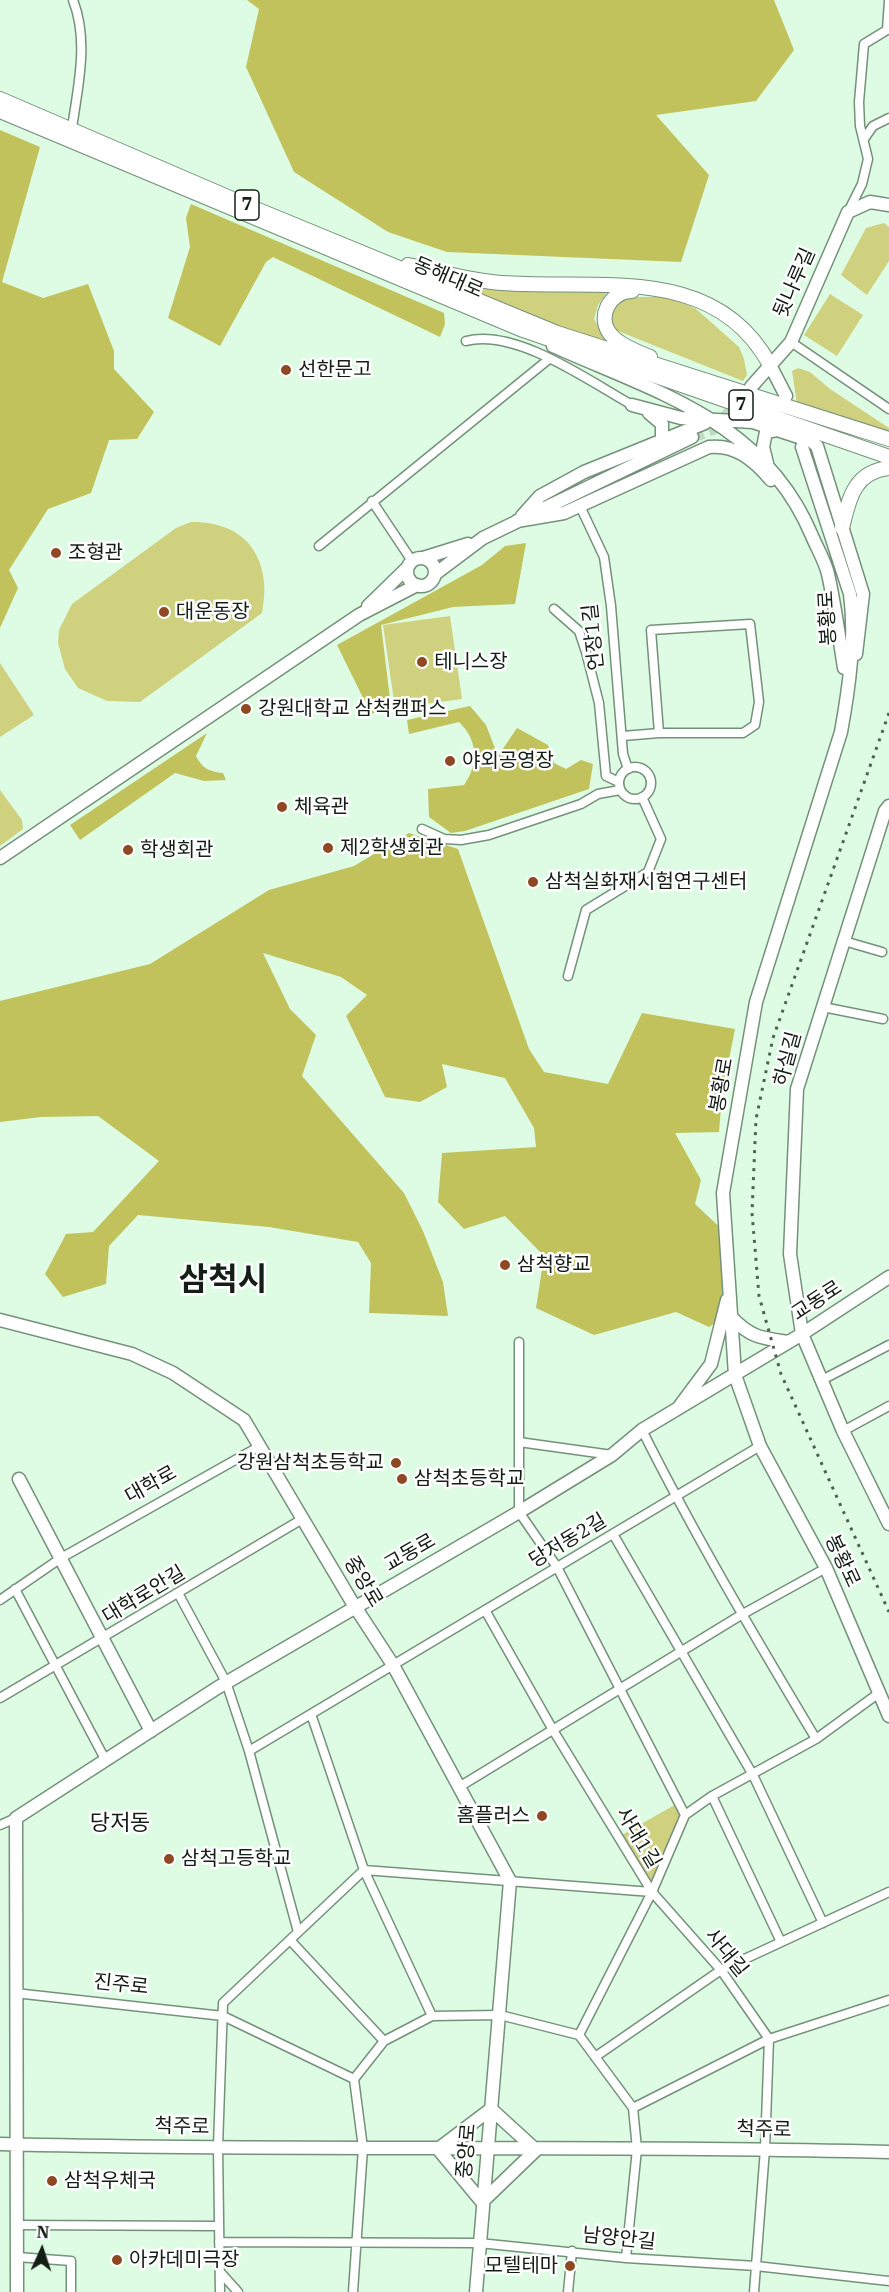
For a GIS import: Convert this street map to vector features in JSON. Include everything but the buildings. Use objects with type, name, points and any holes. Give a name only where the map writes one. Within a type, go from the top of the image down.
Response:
[{"type":"main road","name":"동해대로","points":[[0,99],[72,128],[251,207],[556,333],[696,380],[889,439]]},
{"type":"main road","name":"동해대로","points":[[0,111],[523,330],[889,457]]},
{"type":"main road","points":[[378,259],[500,283],[635,288],[686,294],[735,319],[759,344],[770,365]]},
{"type":"main road","points":[[696,380],[632,349],[611,336],[604,318],[611,299],[628,291],[640,291],[664,292],[696,300],[729,320],[770,365]]},
{"type":"main road","points":[[842,528],[852,489],[867,476],[889,468]]},
{"type":"street","points":[[72,128],[81,57],[79,17],[73,0]]},
{"type":"street","name":"뒷나루길","points":[[751,387],[791,342],[862,184],[868,159],[860,126],[859,102],[864,44],[887,30],[889,1]]},
{"type":"street","points":[[864,139],[873,126],[889,118]]},
{"type":"street","points":[[848,212],[870,201],[889,205]]},
{"type":"street","points":[[523,330],[686,405],[751,447],[767,463],[783,482],[807,525],[827,572],[848,693]]},
{"type":"street","points":[[466,340],[481,337],[506,340],[549,359],[660,421],[663,427],[662,440]]},
{"type":"street","points":[[791,342],[889,409]]},
{"type":"street","points":[[319,546],[549,359]]},
{"type":"street","points":[[770,365],[786,396]]},
{"type":"street","points":[[632,405],[681,418],[753,422],[811,441],[817,446],[863,594],[860,635],[848,693]]},
{"type":"street","points":[[517,521],[540,496],[584,472],[711,420]]},
{"type":"street","points":[[767,463],[763,438],[766,432],[777,430]]},
{"type":"street","points":[[359,615],[414,562],[483,538],[692,437]]},
{"type":"street","points":[[517,521],[564,513],[690,455],[709,447],[724,445],[732,447],[762,469],[807,525]]},
{"type":"street","name":"봉황로","points":[[802,447],[850,594],[852,610],[848,693],[841,732],[756,1002],[723,1193],[735,1376],[760,1446],[826,1568],[889,1716]]},
{"type":"street","points":[[372,501],[414,562]]},
{"type":"street","name":"언장1길","points":[[580,506],[604,558],[623,754],[628,769]]},
{"type":"street","points":[[0,858],[359,615],[417,585],[430,582],[435,574],[483,538]]},
{"type":"street","points":[[414,562],[431,562],[435,574]]},
{"type":"street","points":[[414,562],[409,578],[417,585]]},
{"type":"street","points":[[554,609],[579,631],[599,703],[606,776],[631,799],[642,797],[650,788],[649,776],[640,768],[628,769],[621,776],[619,786]]},
{"type":"street","points":[[623,736],[659,733],[743,733],[755,724],[759,702],[750,624],[651,630],[659,733]]},
{"type":"street","points":[[422,829],[444,839],[461,840],[489,836],[581,804],[619,786]]},
{"type":"street","points":[[568,976],[586,910],[648,872],[661,839],[642,797]]},
{"type":"street","name":"하실길","points":[[889,806],[885,811],[797,1089],[790,1254],[802,1334],[820,1381],[889,1524]]},
{"type":"street","points":[[844,941],[882,952]]},
{"type":"street","points":[[823,1007],[883,1019]]},
{"type":"street","name":"교동로","points":[[0,1825],[16,1818],[226,1682],[519,1512],[612,1455],[642,1430],[735,1376],[889,1277]]},
{"type":"street","points":[[674,1413],[711,1364],[730,1290]]},
{"type":"street","points":[[731,1317],[745,1331],[757,1337],[789,1342]]},
{"type":"street","name":"중앙로","points":[[0,1320],[132,1354],[173,1373],[244,1420],[355,1607],[393,1665],[510,1881],[476,2292]]},
{"type":"street","points":[[519,1342],[519,1512],[557,1567],[685,1815],[712,1796],[816,1739],[879,1694]]},
{"type":"street","points":[[820,1381],[889,1345]]},
{"type":"street","points":[[843,1431],[889,1406]]},
{"type":"street","points":[[642,1430],[675,1497],[741,1615],[816,1739]]},
{"type":"street","points":[[519,1442],[612,1455]]},
{"type":"street","name":"대학로","points":[[0,1600],[61,1558],[260,1446]]},
{"type":"street","name":"당저동2길","points":[[249,1751],[760,1446]]},
{"type":"street","points":[[19,1479],[151,1731]]},
{"type":"street","name":"대학로안길","points":[[0,1698],[58,1666],[304,1518]]},
{"type":"street","points":[[613,1534],[753,1775],[823,1923]]},
{"type":"street","points":[[459,1787],[741,1615],[826,1568]]},
{"type":"street","points":[[15,1589],[58,1666],[106,1761]]},
{"type":"street","points":[[178,1593],[226,1682],[249,1751],[298,1932]]},
{"type":"street","name":"사대1길","points":[[485,1610],[553,1730],[652,1892]]},
{"type":"street","points":[[311,1713],[364,1870],[432,2016]]},
{"type":"street","points":[[712,1796],[781,1942]]},
{"type":"street","name":"사대1길","points":[[652,1892],[685,1815]]},
{"type":"street","points":[[16,1818],[17,2292]]},
{"type":"street","points":[[220,2292],[219,2147],[224,2003],[364,1870],[652,1892],[579,2035]]},
{"type":"street","name":"사대길","points":[[652,1892],[721,1970],[769,2039]]},
{"type":"street","points":[[596,2057],[721,1970],[889,1893]]},
{"type":"street","points":[[290,1940],[384,2041]]},
{"type":"street","name":"진주로","points":[[15,1993],[223,2016],[354,2079]]},
{"type":"street","points":[[633,2108],[769,2039],[889,2000]]},
{"type":"street","points":[[353,2292],[363,2148],[354,2079],[384,2041],[432,2016],[500,2015],[579,2035],[633,2108],[637,2149],[627,2258]]},
{"type":"street","points":[[754,2292],[765,2149],[769,2039]]},
{"type":"street","points":[[490,2109],[536,2150],[482,2202],[438,2149],[490,2109]]},
{"type":"street","name":"척주로","points":[[0,2144],[536,2150],[765,2149],[889,2152]]},
{"type":"street","points":[[16,2224],[218,2226]]},
{"type":"street","name":"남양안길","points":[[219,2242],[479,2243],[627,2258],[756,2266],[889,2281]]},
{"type":"street","points":[[568,2292],[572,2251]]},
{"type":"street","points":[[17,2257],[71,2261],[71,2292]]},
{"type":"street","points":[[220,2272],[238,2292]]},
{"type":"green space","points":[[884,223],[889,227],[889,261],[867,295],[841,275],[866,228]]},
{"type":"green space","points":[[439,275],[505,290],[608,291],[598,305],[594,319],[606,339],[598,344],[437,278]]},
{"type":"green space","points":[[830,294],[863,315],[837,356],[804,335]]},
{"type":"green space","points":[[622,297],[668,297],[695,308],[739,347],[747,375],[743,381],[618,331],[610,325],[611,304]]},
{"type":"green space","points":[[798,368],[810,372],[830,389],[889,428],[889,435],[797,404],[792,371]]},
{"type":"green space","points":[[191,522],[211,523],[227,528],[241,536],[252,547],[263,576],[262,613],[140,702],[107,701],[78,688],[65,669],[58,643],[59,630],[72,604],[176,528]]},
{"type":"green space","name":"테니스장","points":[[450,616],[462,699],[395,708],[383,625]]},
{"type":"green space","points":[[0,663],[34,715],[0,737]]},
{"type":"green space","points":[[0,790],[22,820],[23,829],[0,846]]},
{"type":"green space","points":[[678,1803],[687,1820],[651,1887],[620,1836]]},
{"type":"shaded area","points":[[247,0],[774,0],[794,50],[756,101],[656,115],[709,175],[681,262],[447,252],[388,232],[294,172],[246,67],[259,9]]},
{"type":"shaded area","points":[[0,130],[40,147],[2,282],[43,298],[88,284],[114,351],[114,369],[154,412],[137,439],[109,440],[91,493],[48,509],[9,570],[18,588],[0,628]]},
{"type":"shaded area","points":[[191,204],[444,313],[445,324],[440,337],[273,257],[266,262],[220,346],[168,318],[190,247],[186,218]]},
{"type":"shaded area","points":[[526,543],[515,604],[453,607],[381,625],[391,707],[371,714],[337,645],[482,565],[505,546]]},
{"type":"shaded area","points":[[470,706],[486,725],[498,756],[517,728],[548,745],[554,763],[566,769],[581,760],[593,764],[589,789],[465,831],[451,833],[429,817],[428,789],[464,785],[474,761],[470,736],[459,722],[409,734],[407,720]]},
{"type":"shaded area","points":[[207,733],[196,756],[206,769],[223,773],[226,780],[204,781],[175,773],[80,840],[70,825]]},
{"type":"shaded area","points":[[409,833],[458,849],[529,1049],[544,1072],[608,1084],[642,1013],[735,1029],[722,1095],[719,1132],[675,1133],[701,1180],[695,1204],[728,1235],[724,1317],[709,1327],[676,1312],[594,1335],[536,1308],[544,1256],[505,1216],[464,1229],[438,1202],[442,1153],[536,1147],[534,1128],[505,1078],[442,1064],[447,1087],[420,1102],[385,1097],[346,1016],[367,995],[341,977],[263,953],[290,1009],[316,1035],[302,1076],[404,1193],[423,1231],[443,1282],[448,1316],[369,1313],[371,1263],[358,1242],[269,1227],[138,1215],[109,1246],[106,1284],[63,1297],[45,1274],[66,1234],[93,1232],[159,1161],[98,1116],[41,1117],[0,1122],[0,1001],[150,964],[269,890],[354,866]]},
{"type":"tunnel","points":[[692,437],[716,428],[741,398]]},
{"type":"railway","points":[[889,713],[773,1038],[756,1119],[752,1213],[759,1296],[781,1374],[889,1612]]},
{"type":"place","name":"선한문고","points":[[286,370]]},
{"type":"place","name":"조형관","points":[[56,553]]},
{"type":"place","name":"대운동장","points":[[164,612]]},
{"type":"place","name":"테니스장","points":[[422,662]]},
{"type":"place","name":"강원대학교 삼척캠퍼스","points":[[246,709]]},
{"type":"place","name":"야외공영장","points":[[450,761]]},
{"type":"place","name":"체육관","points":[[282,807]]},
{"type":"place","name":"제2학생회관","points":[[328,848]]},
{"type":"place","name":"학생회관","points":[[128,850]]},
{"type":"place","name":"삼척실화재시험연구센터","points":[[533,882]]},
{"type":"place","name":"삼척향교","points":[[505,1265]]},
{"type":"place","name":"강원삼척초등학교","points":[[396,1463]]},
{"type":"place","name":"삼척초등학교","points":[[402,1479]]},
{"type":"place","name":"홈플러스","points":[[542,1816]]},
{"type":"place","name":"삼척고등학교","points":[[169,1859]]},
{"type":"place","name":"삼척우체국","points":[[52,2181]]},
{"type":"place","name":"아카데미극장","points":[[117,2260]]},
{"type":"place","name":"모텔테마","points":[[570,2266]]},
{"type":"district","name":"삼척시","points":[[223,1281]]},
{"type":"district","name":"당저동","points":[[120,1824]]}]
